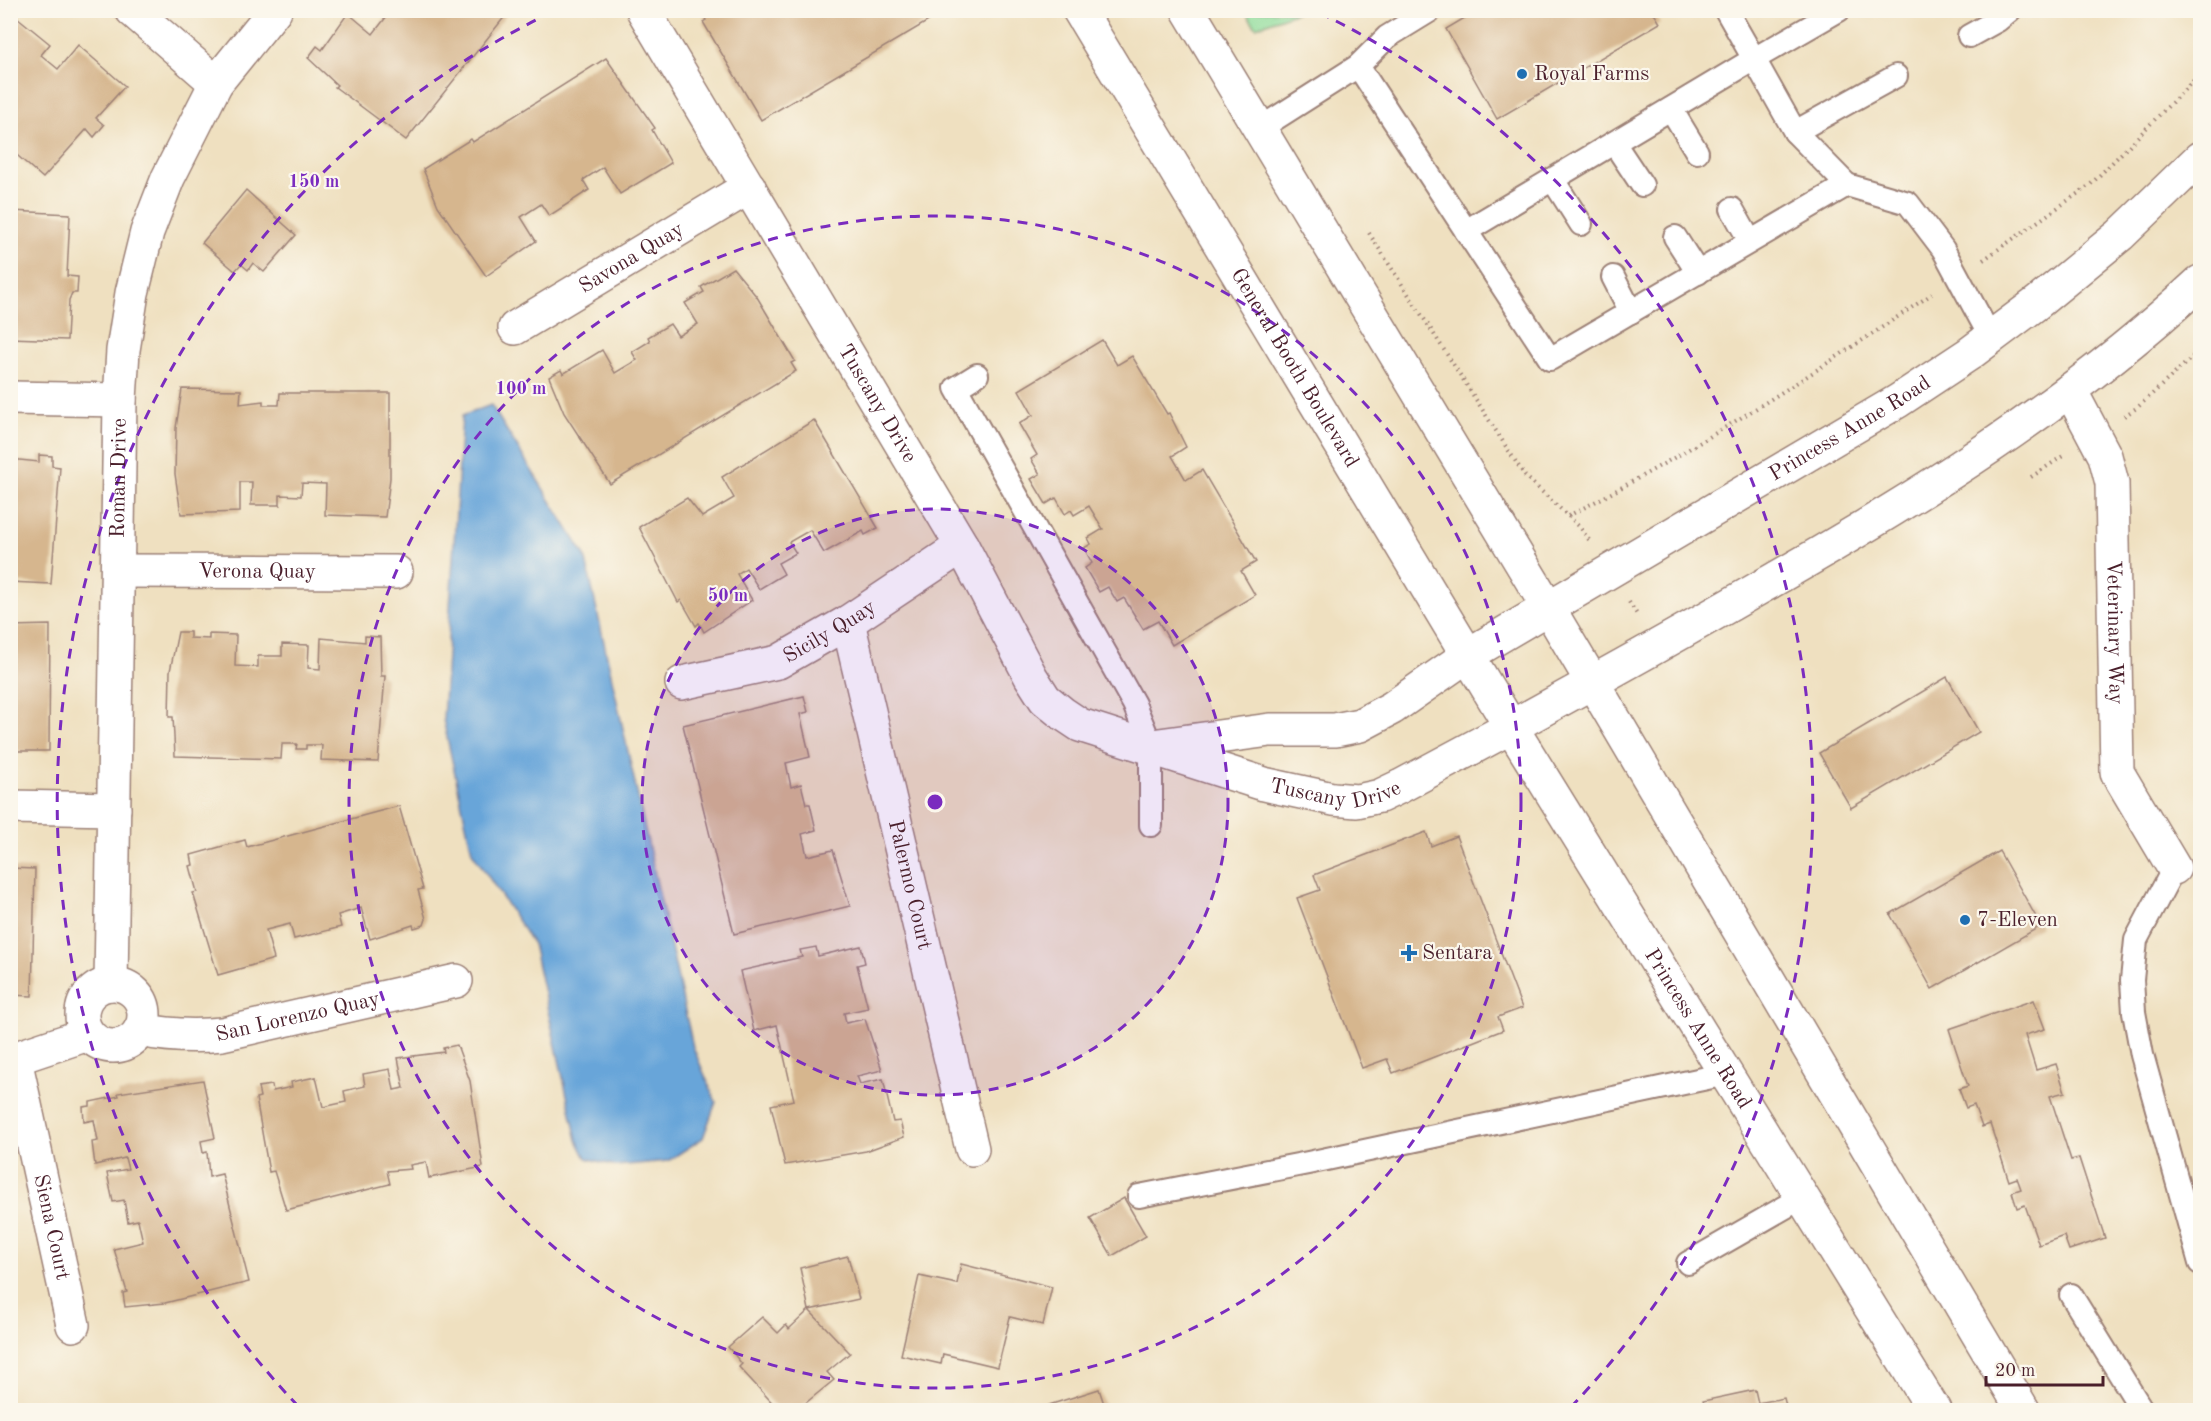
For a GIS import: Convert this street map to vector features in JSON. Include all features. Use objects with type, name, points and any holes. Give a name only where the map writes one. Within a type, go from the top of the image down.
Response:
[{"type":"street","points":[[132,10],[216,83]]},
{"type":"street","name":"Roman Drive","points":[[111,984],[120,400],[123,350],[132,293],[147,232],[168,178],[191,129],[216,83],[275,10]]},
{"type":"street","name":"Tuscany Drive","points":[[643,10],[962,546],[1031,677],[1046,699],[1062,713],[1080,724],[1264,784],[1333,799],[1357,801],[1380,796],[1401,786],[1511,727]]},
{"type":"street","name":"General Booth Boulevard","points":[[1078,10],[1511,727]]},
{"type":"street","points":[[1188,10],[1549,609],[2023,1410]]},
{"type":"street","name":"Princess Anne Road","points":[[1468,655],[1898,401],[1991,338],[2120,235],[2200,158]]},
{"type":"street","name":"Savona Quay","points":[[515,328],[748,187]]},
{"type":"street","points":[[1511,727],[1834,546],[1953,472],[2070,390],[2136,338],[2200,282]]},
{"type":"street","name":"Veterinary Way","points":[[2070,390],[2106,456],[2112,483],[2117,772],[2174,868]]},
{"type":"street","points":[[10,398],[120,400]]},
{"type":"street","name":"Sicily Quay","points":[[682,683],[778,662],[849,622],[962,546]]},
{"type":"street","name":"Verona Quay","points":[[119,571],[396,572]]},
{"type":"street","name":"Palermo Court","points":[[849,622],[972,1149]]},
{"type":"street","name":"Tuscany Drive","points":[[1151,746],[1270,730],[1335,730],[1360,725],[1392,708],[1468,655]]},
{"type":"street","name":"Princess Anne Road","points":[[1511,727],[1934,1410]]},
{"type":"street","points":[[10,807],[114,809]]},
{"type":"street","name":"San Lorenzo Quay","points":[[140,1030],[171,1036],[196,1037],[222,1034],[456,981]]},
{"type":"street","points":[[111,984],[120,985],[136,994],[144,1012],[140,1030],[134,1038],[115,1047],[105,1046],[96,1041],[88,1034],[82,1016],[87,998],[94,991],[111,984]]},
{"type":"street","points":[[13,1060],[88,1034]]},
{"type":"street","name":"Siena Court","points":[[13,1060],[74,1325]]},
{"type":"lane","points":[[1259,129],[1358,66],[1387,37],[1431,10]]},
{"type":"lane","points":[[1726,10],[1795,132],[1847,185],[1908,203],[1943,249],[1991,338]]},
{"type":"lane","points":[[1466,231],[1839,10]]},
{"type":"lane","points":[[1969,36],[1998,20],[2010,10]]},
{"type":"lane","points":[[1358,66],[1550,359],[1847,185]]},
{"type":"lane","points":[[1795,132],[1896,76]]},
{"type":"lane","points":[[1671,109],[1697,152]]},
{"type":"lane","points":[[1614,143],[1641,185]]},
{"type":"lane","points":[[1553,180],[1581,224]]},
{"type":"lane","points":[[1732,209],[1750,241]]},
{"type":"lane","points":[[1676,237],[1698,273]]},
{"type":"lane","points":[[1613,278],[1631,312]]},
{"type":"lane","points":[[977,375],[956,388],[1134,704],[1151,746],[1151,825]]},
{"type":"lane","points":[[2174,868],[2136,940],[2133,991],[2142,1055],[2200,1263]]},
{"type":"lane","points":[[1139,1196],[1319,1161],[1726,1074]]},
{"type":"lane","points":[[1688,1263],[1803,1197]]},
{"type":"lane","points":[[2071,1295],[2142,1410]]},
{"type":"path","points":[[1568,516],[1620,489],[1800,381],[1958,277],[2090,185],[2200,74]]},
{"type":"path","points":[[1365,228],[1525,476],[1580,527],[1658,646]]},
{"type":"green space","points":[[1245,11],[1300,11],[1256,27]]},
{"type":"water","points":[[491,405],[585,556],[693,1047],[716,1102],[703,1138],[668,1161],[616,1166],[586,1158],[577,1140],[533,944],[472,852],[443,719],[462,416]]},
{"type":"building","points":[[380,10],[510,10],[406,140],[335,87],[337,85],[308,58],[317,46],[322,50],[348,13],[373,34],[387,16]]},
{"type":"building","points":[[707,10],[947,10],[761,120],[703,22],[706,20],[702,13]]},
{"type":"building","name":"Royal Farms","points":[[1478,10],[1652,10],[1660,23],[1497,119],[1446,29]]},
{"type":"building","points":[[12,13],[50,44],[41,55],[58,69],[78,45],[125,86],[96,118],[104,125],[94,137],[87,129],[43,178],[10,149]]},
{"type":"building","points":[[606,58],[655,128],[652,130],[671,163],[620,194],[603,167],[583,180],[589,190],[549,216],[541,204],[521,217],[536,241],[486,276],[438,206],[423,169],[471,139],[473,142]]},
{"type":"building","points":[[246,190],[296,235],[264,272],[253,263],[248,270],[241,264],[235,271],[202,243]]},
{"type":"building","points":[[11,211],[70,214],[67,276],[78,277],[77,293],[72,293],[69,300],[67,340],[10,338]]},
{"type":"building","points":[[733,268],[757,297],[795,361],[791,363],[796,371],[610,484],[564,413],[549,377],[561,370],[563,374],[602,350],[615,373],[637,360],[632,352],[650,341],[648,337],[670,324],[678,336],[698,324],[685,303],[704,292],[701,287]]},
{"type":"building","points":[[1102,340],[1117,365],[1132,356],[1167,414],[1169,413],[1186,447],[1172,456],[1186,480],[1202,470],[1256,562],[1241,571],[1255,595],[1172,645],[1158,621],[1143,629],[1124,598],[1117,602],[1108,587],[1099,592],[1085,568],[1092,563],[1084,548],[1091,544],[1088,538],[1103,529],[1089,506],[1074,515],[1071,510],[1065,514],[1056,498],[1046,504],[1031,479],[1040,474],[1031,459],[1037,455],[1019,424],[1033,415],[1019,390]]},
{"type":"building","points":[[182,389],[241,390],[240,404],[263,401],[263,405],[279,405],[280,393],[390,393],[390,478],[385,517],[325,515],[326,484],[302,483],[301,496],[280,495],[280,505],[251,505],[252,482],[240,482],[240,512],[181,514],[175,474],[176,428]]},
{"type":"building","points":[[814,420],[878,528],[865,535],[863,531],[824,553],[810,530],[789,542],[796,553],[778,563],[784,574],[759,589],[746,568],[737,574],[752,600],[704,632],[699,623],[696,626],[681,600],[678,602],[639,527],[687,498],[702,517],[734,498],[722,477]]},
{"type":"building","points":[[39,455],[52,456],[52,466],[60,467],[51,584],[10,582],[10,459],[39,462]]},
{"type":"building","points":[[50,625],[49,751],[10,751],[10,626]]},
{"type":"building","points":[[178,632],[190,632],[190,638],[209,639],[209,634],[236,635],[235,666],[258,667],[258,656],[282,656],[282,644],[309,645],[308,668],[320,669],[321,638],[365,642],[365,636],[380,637],[381,676],[385,676],[378,762],[321,760],[322,745],[306,745],[306,749],[296,749],[297,744],[282,744],[281,759],[175,756],[173,717],[169,717],[170,671]]},
{"type":"building","points":[[1947,677],[1979,732],[1851,808],[1819,753]]},
{"type":"building","points":[[804,696],[808,712],[800,714],[810,757],[786,763],[791,787],[801,784],[806,804],[810,804],[816,830],[802,834],[807,856],[833,850],[850,906],[734,934],[683,725]]},
{"type":"building","points":[[399,806],[423,889],[418,890],[426,919],[424,925],[414,928],[413,925],[370,939],[361,908],[338,915],[341,927],[294,939],[290,924],[266,930],[274,959],[218,975],[193,893],[197,892],[190,866],[193,865],[191,855],[245,840],[247,847]]},
{"type":"building","name":"Sentara","points":[[1426,832],[1431,846],[1456,836],[1522,1008],[1498,1017],[1503,1030],[1393,1073],[1387,1059],[1362,1068],[1297,898],[1320,890],[1314,875]]},
{"type":"building","name":"7-Eleven","points":[[1999,851],[2041,926],[1932,989],[1890,914]]},
{"type":"building","points":[[10,868],[35,869],[32,996],[10,995]]},
{"type":"building","points":[[861,946],[865,963],[857,965],[868,1008],[844,1013],[846,1023],[865,1019],[882,1070],[857,1076],[860,1084],[883,1079],[893,1122],[900,1121],[904,1137],[866,1151],[785,1165],[771,1105],[794,1100],[777,1025],[754,1031],[740,971],[802,957],[800,950],[816,947],[818,956]]},
{"type":"building","points":[[2034,1000],[2045,1029],[2025,1035],[2036,1070],[2056,1064],[2065,1092],[2050,1096],[2071,1160],[2079,1158],[2105,1238],[2069,1250],[2064,1236],[2039,1245],[2025,1205],[2017,1208],[2012,1192],[2021,1189],[2017,1178],[2009,1181],[1990,1124],[1982,1127],[1974,1105],[1966,1108],[1959,1089],[1968,1086],[1949,1029]]},
{"type":"building","points":[[457,1045],[470,1081],[483,1167],[429,1178],[426,1162],[410,1165],[411,1169],[387,1171],[390,1184],[286,1210],[274,1171],[269,1172],[256,1098],[260,1097],[258,1087],[272,1085],[273,1091],[292,1087],[291,1082],[316,1077],[323,1107],[346,1102],[344,1091],[365,1086],[363,1074],[390,1069],[394,1090],[404,1088],[398,1058],[444,1052],[443,1048]]},
{"type":"building","points":[[203,1080],[215,1138],[201,1141],[203,1153],[207,1152],[209,1177],[222,1174],[249,1282],[165,1303],[125,1307],[123,1293],[127,1292],[114,1249],[143,1242],[138,1220],[128,1222],[124,1200],[113,1202],[107,1173],[128,1169],[125,1158],[95,1165],[92,1142],[98,1141],[94,1120],[84,1122],[83,1107],[90,1106],[90,1102],[119,1096],[118,1093]]},
{"type":"building","points":[[1124,1198],[1146,1236],[1112,1256],[1090,1218]]},
{"type":"building","points":[[848,1256],[859,1299],[809,1310],[800,1268]]},
{"type":"building","points":[[961,1264],[1052,1287],[1043,1325],[1010,1317],[998,1367],[943,1354],[941,1364],[901,1355],[919,1276],[957,1284]]},
{"type":"building","points":[[809,1310],[850,1353],[827,1372],[834,1380],[797,1410],[779,1410],[739,1367],[742,1364],[728,1347],[762,1317],[778,1333],[786,1325],[789,1329]]},
{"type":"building","points":[[1099,1389],[1106,1410],[1050,1410],[1049,1405]]},
{"type":"building","points":[[1755,1390],[1758,1403],[1784,1398],[1787,1410],[1705,1410],[1703,1401]]},
{"type":"place","name":"Royal Farms","points":[[1522,74]]},
{"type":"place","name":"7-Eleven","points":[[1965,920]]},
{"type":"place","name":"Sentara","points":[[1409,953]]}]
